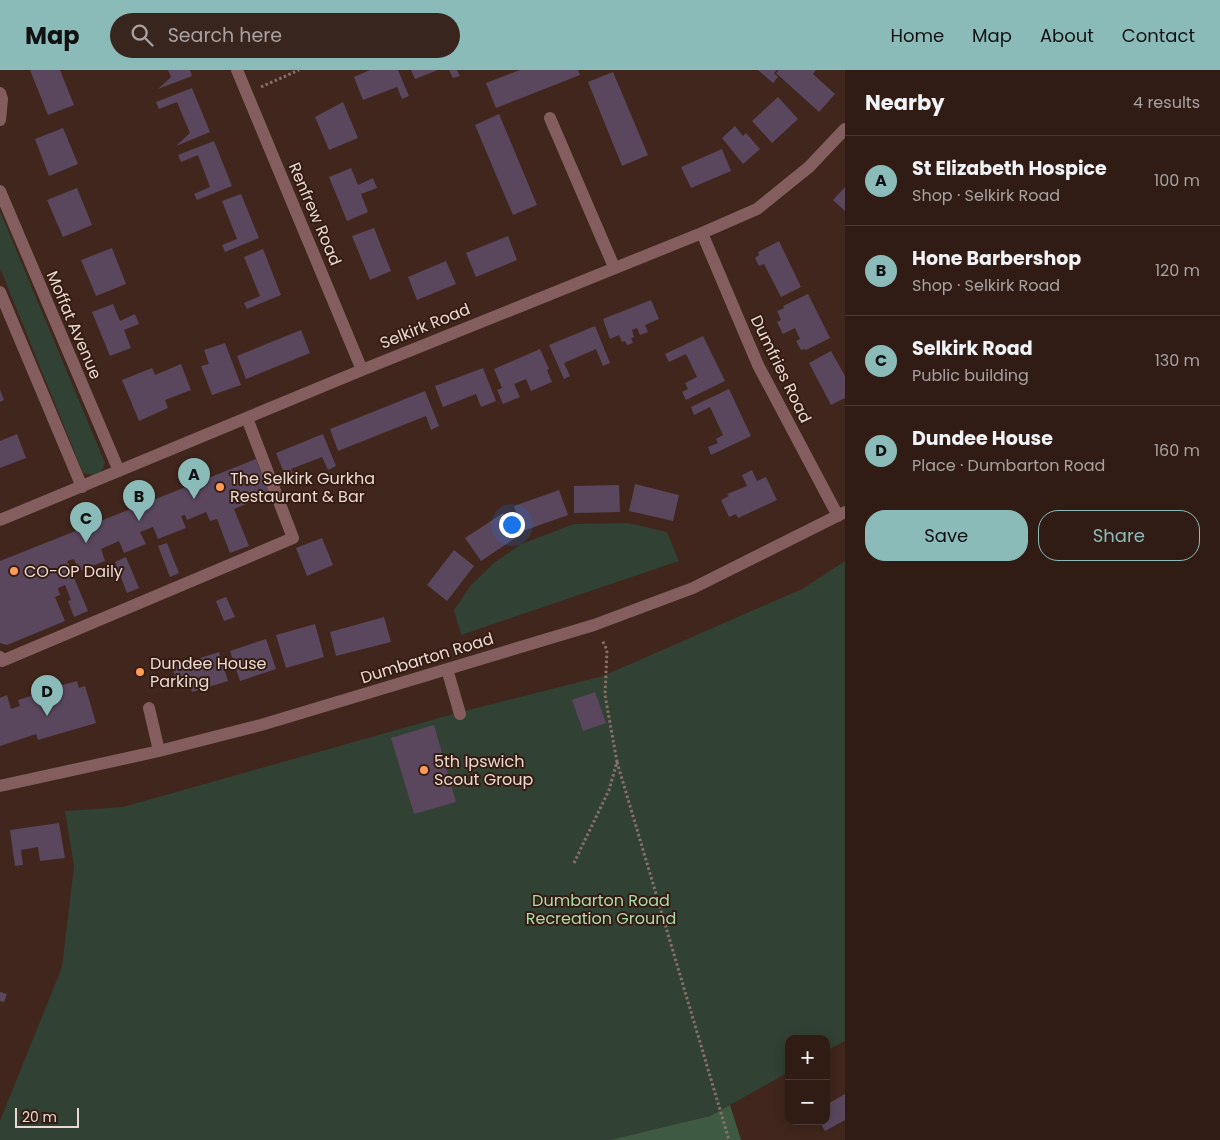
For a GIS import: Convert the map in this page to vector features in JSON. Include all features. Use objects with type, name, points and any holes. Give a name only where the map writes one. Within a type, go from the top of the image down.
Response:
[{"type":"street","name":"Renfrew Road","points":[[237,70],[362,370]]},
{"type":"street","points":[[0,93],[2,99],[0,120]]},
{"type":"street","points":[[550,118],[614,268]]},
{"type":"street","name":"Selkirk Road","points":[[0,520],[757,209],[809,167],[845,129]]},
{"type":"street","name":"Moffat Avenue","points":[[0,191],[118,472]]},
{"type":"street","name":"Dumfries Road","points":[[702,233],[758,365],[842,514]]},
{"type":"street","points":[[0,292],[82,487]]},
{"type":"street","points":[[0,657],[2,661],[11,658],[293,538],[247,418]]},
{"type":"street","name":"Dumbarton Road","points":[[0,786],[159,751],[261,725],[594,625],[692,588],[842,514]]},
{"type":"street","points":[[447,670],[460,714]]},
{"type":"street","points":[[149,708],[159,751]]},
{"type":"path","points":[[247,93],[300,70]]},
{"type":"path","points":[[594,625],[607,650],[605,695],[617,762],[729,1140]]},
{"type":"path","points":[[574,863],[609,790],[617,762]]},
{"type":"green space","points":[[0,211],[105,463],[101,472],[93,475],[83,473],[0,268]]},
{"type":"green space","points":[[628,523],[667,532],[679,561],[461,635],[454,610],[471,585],[494,563],[521,544],[574,524]]},
{"type":"green space","name":"Dumbarton Road Recreation Ground","points":[[845,561],[845,1041],[830,1049],[830,1035],[785,1035],[785,1074],[710,1116],[610,1140],[0,1140],[0,1121],[62,967],[74,866],[65,811],[123,807],[453,714],[603,676],[802,589]]},
{"type":"green space","points":[[730,1105],[741,1140],[610,1140],[710,1116]]},
{"type":"building","points":[[30,70],[60,70],[74,105],[48,115]]},
{"type":"building","points":[[168,70],[190,70],[192,76],[158,89],[171,77]]},
{"type":"building","points":[[370,70],[398,70],[409,96],[402,99],[397,87],[363,100],[354,77]]},
{"type":"building","points":[[411,70],[438,70],[415,79]]},
{"type":"building","points":[[449,70],[457,70],[460,76],[453,78]]},
{"type":"building","points":[[520,70],[578,70],[580,75],[496,108],[486,83]]},
{"type":"building","points":[[758,70],[777,70],[774,73],[778,77],[773,83]]},
{"type":"building","points":[[779,70],[816,70],[813,74],[835,94],[819,112],[776,73]]},
{"type":"building","points":[[613,72],[648,155],[622,166],[588,82]]},
{"type":"building","points":[[192,88],[210,132],[176,146],[190,133],[177,102],[159,109],[156,102]]},
{"type":"building","points":[[778,97],[798,119],[772,143],[752,121]]},
{"type":"building","points":[[343,102],[358,138],[329,150],[315,117]]},
{"type":"building","points":[[499,114],[537,205],[513,215],[475,125]]},
{"type":"building","points":[[735,126],[743,136],[746,133],[760,149],[743,164],[722,138]]},
{"type":"building","points":[[63,128],[78,164],[49,176],[35,139]]},
{"type":"building","points":[[214,141],[232,186],[197,200],[194,194],[210,187],[198,155],[181,162],[178,155]]},
{"type":"building","points":[[722,149],[731,171],[691,188],[681,167]]},
{"type":"building","points":[[351,168],[358,185],[373,178],[377,188],[361,194],[368,212],[347,221],[329,177]]},
{"type":"building","points":[[845,187],[845,211],[833,200]]},
{"type":"building","points":[[77,188],[92,225],[63,237],[47,200]]},
{"type":"building","points":[[241,194],[259,238],[225,252],[222,245],[237,239],[222,201]]},
{"type":"building","points":[[374,228],[391,271],[370,280],[352,236]]},
{"type":"building","points":[[508,236],[517,260],[476,277],[466,253]]},
{"type":"building","points":[[779,241],[801,287],[781,297],[764,264],[759,266],[755,258],[759,255],[758,252]]},
{"type":"building","points":[[112,248],[126,284],[96,296],[81,260]]},
{"type":"building","points":[[263,249],[281,295],[247,309],[244,303],[260,296],[244,257]]},
{"type":"building","points":[[446,261],[456,284],[417,300],[408,277]]},
{"type":"building","points":[[808,294],[830,338],[806,350],[801,350],[796,341],[800,339],[795,328],[783,334],[777,322],[781,320],[777,311]]},
{"type":"building","points":[[651,300],[659,319],[645,325],[648,332],[640,335],[637,328],[632,330],[634,337],[631,338],[633,343],[627,345],[625,341],[622,342],[619,335],[610,339],[603,319]]},
{"type":"building","points":[[113,304],[120,321],[135,314],[139,324],[124,330],[131,348],[110,356],[92,312]]},
{"type":"building","points":[[595,326],[610,363],[603,366],[596,349],[564,363],[570,376],[564,379],[549,345]]},
{"type":"building","points":[[301,330],[310,353],[246,379],[237,356]]},
{"type":"building","points":[[703,336],[725,381],[686,400],[682,392],[688,389],[685,383],[697,377],[686,354],[669,362],[665,354]]},
{"type":"building","points":[[225,343],[241,385],[212,395],[201,366],[209,364],[204,350]]},
{"type":"building","points":[[540,349],[549,369],[547,370],[552,382],[531,391],[526,379],[514,384],[520,397],[503,404],[497,390],[502,388],[494,369]]},
{"type":"building","points":[[831,351],[845,376],[845,398],[831,405],[809,363]]},
{"type":"building","points":[[181,364],[191,390],[165,400],[168,408],[139,421],[122,380],[152,368],[155,375]]},
{"type":"building","points":[[483,368],[496,401],[481,407],[476,394],[443,407],[435,386]]},
{"type":"building","points":[[729,389],[751,436],[711,455],[708,447],[718,443],[716,439],[723,435],[710,407],[694,415],[691,407]]},
{"type":"building","points":[[0,390],[4,400],[0,402]]},
{"type":"building","points":[[425,391],[439,426],[431,430],[426,416],[338,451],[330,429]]},
{"type":"building","points":[[17,434],[26,458],[0,468],[0,441]]},
{"type":"building","points":[[323,434],[336,466],[328,470],[322,457],[291,469],[296,482],[289,485],[276,453]]},
{"type":"building","points":[[256,459],[270,494],[234,509],[249,546],[230,553],[217,519],[210,521],[206,512],[187,520],[185,515],[181,516],[186,528],[158,539],[153,527],[140,532],[146,544],[124,553],[119,541],[101,549],[105,561],[79,571],[74,559],[67,561],[88,611],[74,617],[68,601],[71,600],[65,585],[58,588],[60,595],[55,597],[65,621],[7,645],[0,643],[0,561]]},
{"type":"building","points":[[752,470],[757,481],[766,477],[777,500],[738,518],[736,514],[729,517],[721,500],[729,496],[727,494],[747,486],[742,475]]},
{"type":"building","points":[[635,484],[679,495],[673,521],[629,511]]},
{"type":"building","points":[[619,485],[620,512],[574,513],[574,486]]},
{"type":"building","points":[[559,490],[568,515],[523,531],[514,506]]},
{"type":"building","points":[[503,513],[518,536],[481,561],[465,538]]},
{"type":"building","points":[[322,538],[333,565],[307,576],[296,548]]},
{"type":"building","points":[[167,543],[179,573],[170,577],[158,546]]},
{"type":"building","points":[[454,550],[474,566],[447,601],[427,585]]},
{"type":"building","points":[[126,557],[139,588],[127,593],[115,562]]},
{"type":"building","points":[[226,597],[235,617],[224,621],[216,601]]},
{"type":"building","points":[[384,617],[391,642],[336,656],[330,632]]},
{"type":"building","points":[[315,624],[324,657],[286,668],[276,635]]},
{"type":"building","points":[[266,639],[276,669],[240,681],[230,651]]},
{"type":"building","points":[[219,652],[228,681],[192,692],[189,681],[178,685],[172,667]]},
{"type":"building","points":[[77,681],[79,688],[85,686],[96,723],[38,740],[36,734],[0,746],[0,698],[7,695],[11,709],[20,706],[18,700],[41,693],[45,704],[52,702],[48,689]]},
{"type":"building","points":[[595,692],[606,723],[583,731],[572,700]]},
{"type":"building","name":"5th Ipswich Scout Group","points":[[434,725],[456,802],[414,814],[391,738]]},
{"type":"building","points":[[59,823],[65,858],[40,861],[38,847],[21,850],[23,865],[15,866],[10,830]]},
{"type":"building","points":[[0,992],[7,994],[4,1002],[0,1001]]},
{"type":"building","points":[[845,1094],[845,1120],[825,1131],[821,1125],[830,1125],[830,1103]]},
{"type":"place","name":"The Selkirk Gurkha Restaurant & Bar","points":[[220,487]]},
{"type":"place","name":"St Elizabeth Hospice","points":[[194,499]]},
{"type":"place","name":"Hone Barbershop","points":[[139,521]]},
{"type":"place","name":"Selkirk Road","points":[[86,543]]},
{"type":"place","name":"CO-OP Daily","points":[[14,571]]},
{"type":"place","name":"Dundee House Parking","points":[[140,672]]},
{"type":"place","name":"Dundee House","points":[[47,716]]},
{"type":"place","name":"5th Ipswich Scout Group","points":[[424,770]]}]
